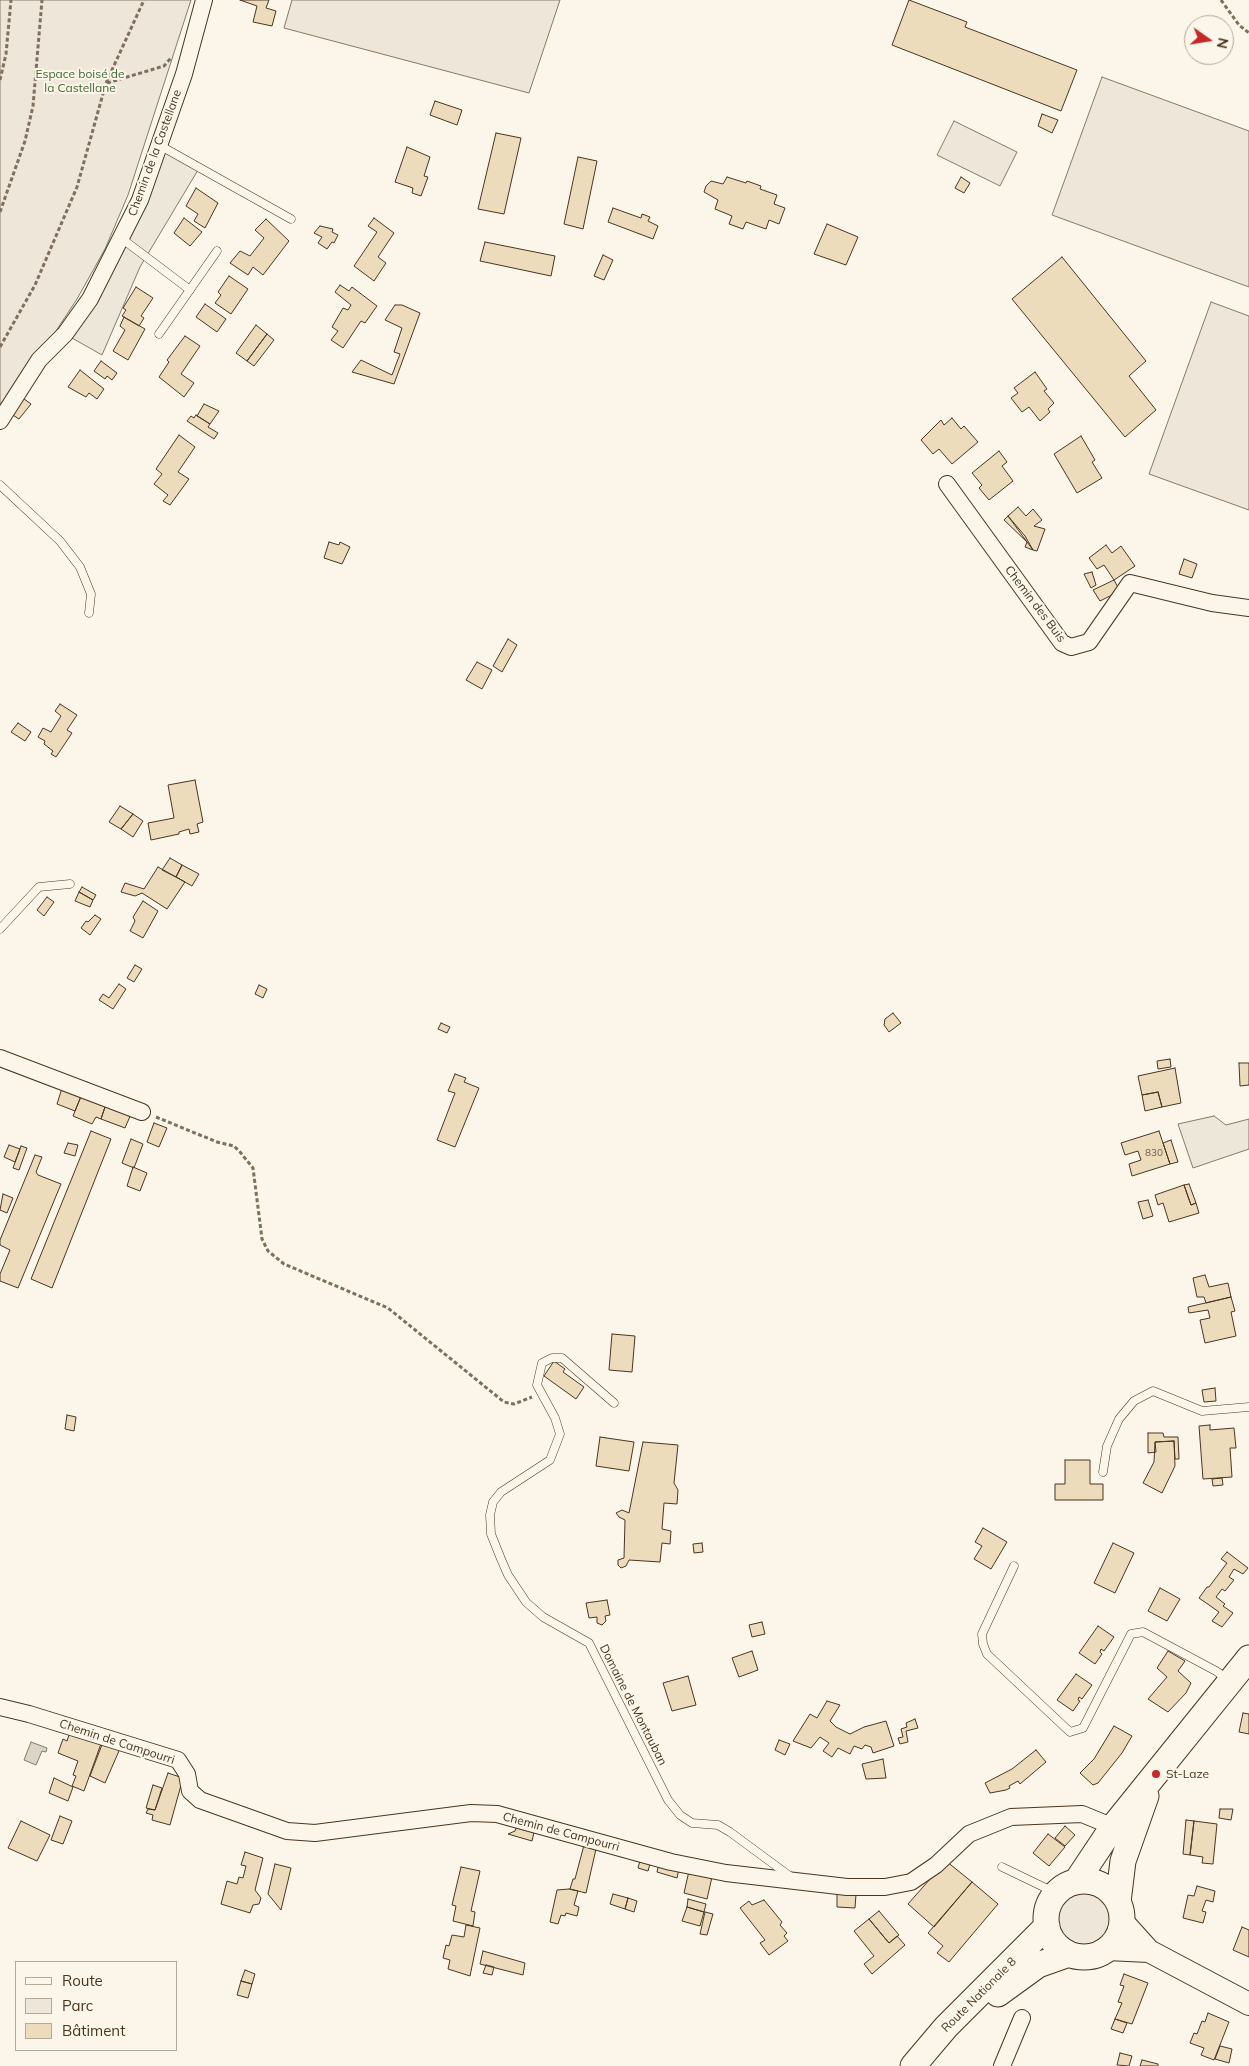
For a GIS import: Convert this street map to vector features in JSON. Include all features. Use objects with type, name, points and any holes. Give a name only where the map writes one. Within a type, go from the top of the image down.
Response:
[{"type":"main road","points":[[1121,1834],[1123,1860],[1120,1911],[1115,1941],[1107,1949],[1095,1955],[1082,1957],[1068,1954],[1058,1947],[1051,1938],[1046,1915],[1049,1903],[1121,1834],[1151,1782],[1249,1658]]},
{"type":"main road","points":[[1066,1888],[1096,1883],[1112,1894],[1120,1911],[1149,1951]]},
{"type":"main road","name":"Route Nationale 8","points":[[913,2066],[946,2027],[1047,1926]]},
{"type":"main road","points":[[1107,1949],[1149,1951],[1249,2004]]},
{"type":"main road","name":"Route Nationale 8","points":[[918,2066],[1004,1988],[1038,1964],[1068,1954]]},
{"type":"street","name":"Chemin de la Castellane","points":[[0,420],[39,360],[65,334],[90,299],[140,200],[184,74],[204,0]]},
{"type":"street","name":"Chemin des Buis","points":[[947,484],[1062,643],[1071,647],[1089,642],[1130,583],[1212,603],[1249,608]]},
{"type":"street","points":[[0,1058],[142,1112]]},
{"type":"street","name":"Chemin de Campourri","points":[[0,1707],[29,1714],[178,1760],[187,1774],[190,1790],[200,1800],[287,1831],[315,1833],[471,1813],[497,1814],[671,1862],[726,1873],[847,1887],[885,1887],[910,1882],[936,1865],[969,1834],[1011,1817],[1082,1814],[1121,1834]]},
{"type":"street","points":[[1002,2066],[1022,2018]]},
{"type":"lane","points":[[159,145],[291,218]]},
{"type":"lane","points":[[121,238],[190,290]]},
{"type":"lane","points":[[160,334],[217,251]]},
{"type":"lane","points":[[0,485],[60,541],[80,567],[91,594],[89,613]]},
{"type":"lane","points":[[0,929],[39,888],[70,884]]},
{"type":"lane","name":"Domaine de Montauban","points":[[614,1403],[562,1358],[552,1358],[542,1364],[537,1385],[555,1418],[560,1434],[550,1460],[501,1492],[493,1502],[490,1515],[491,1534],[508,1576],[526,1602],[543,1617],[589,1643],[668,1800],[680,1815],[692,1823],[718,1825],[797,1881]]},
{"type":"lane","points":[[1103,1472],[1107,1446],[1119,1419],[1134,1401],[1153,1390],[1202,1411],[1249,1407]]},
{"type":"lane","points":[[1014,1566],[982,1634],[983,1644],[987,1654],[1070,1732],[1083,1728],[1131,1634],[1143,1632],[1216,1671],[1230,1682]]},
{"type":"lane","points":[[1002,1867],[1066,1888]]},
{"type":"path","points":[[0,80],[6,54],[11,0]]},
{"type":"path","points":[[0,212],[25,141],[33,106],[42,0]]},
{"type":"path","points":[[0,347],[35,286],[77,187],[106,83],[144,0]]},
{"type":"path","points":[[1221,0],[1239,25],[1249,32]]},
{"type":"path","points":[[106,83],[164,66],[172,58]]},
{"type":"path","points":[[142,1112],[217,1142],[234,1146],[240,1152],[253,1168],[262,1239],[268,1251],[284,1264],[388,1308],[504,1402],[514,1404],[541,1392]]},
{"type":"green space","name":"Espace boisé de la Castellane","points":[[0,0],[191,0],[128,195],[105,249],[77,299],[0,416]]},
{"type":"green space","points":[[292,0],[560,0],[529,93],[284,28]]},
{"type":"green space","points":[[1102,77],[1249,131],[1249,287],[1052,215]]},
{"type":"green space","points":[[954,121],[1017,152],[1000,186],[937,155]]},
{"type":"green space","points":[[1211,302],[1249,316],[1249,510],[1149,474]]},
{"type":"green space","points":[[1083,1882],[1104,1888],[1114,1898],[1120,1919],[1114,1940],[1104,1950],[1083,1956],[1062,1950],[1052,1940],[1046,1919],[1052,1898],[1062,1888]]},
{"type":"shaded area","points":[[158,148],[198,170],[140,267],[102,355],[65,334]]},
{"type":"shaded area","points":[[1214,1116],[1226,1125],[1249,1119],[1249,1149],[1193,1168],[1178,1124]]},
{"type":"shaded area","points":[[31,1742],[47,1748],[46,1752],[42,1751],[36,1765],[24,1760]]},
{"type":"building","points":[[240,0],[269,0],[266,8],[276,11],[272,26],[253,22],[257,6]]},
{"type":"building","points":[[909,0],[967,22],[965,27],[1077,70],[1061,111],[892,45]]},
{"type":"building","points":[[435,101],[462,110],[457,125],[430,115]]},
{"type":"building","points":[[1042,114],[1058,120],[1052,133],[1038,126]]},
{"type":"building","points":[[496,133],[521,138],[504,214],[478,209]]},
{"type":"building","points":[[407,147],[430,157],[424,176],[428,177],[421,196],[412,193],[413,188],[395,182]]},
{"type":"building","points":[[578,157],[597,161],[583,229],[564,224]]},
{"type":"building","points":[[727,177],[761,186],[760,189],[777,195],[774,204],[785,208],[779,224],[769,220],[766,229],[746,222],[743,229],[729,224],[732,216],[715,209],[718,200],[704,192],[706,186],[711,181],[723,184]]},
{"type":"building","points":[[961,177],[970,183],[964,193],[955,188]]},
{"type":"building","points":[[196,188],[218,203],[205,228],[194,221],[198,214],[186,206]]},
{"type":"building","points":[[613,208],[641,218],[642,214],[650,217],[648,221],[658,226],[653,239],[608,222]]},
{"type":"building","points":[[184,218],[202,232],[190,246],[174,233]]},
{"type":"building","points":[[374,218],[394,233],[378,257],[386,263],[374,281],[354,266],[377,232],[368,226]]},
{"type":"building","points":[[266,219],[289,241],[263,275],[253,267],[248,275],[230,263],[240,251],[250,256],[264,238],[255,230]]},
{"type":"building","points":[[827,224],[858,237],[846,265],[814,254]]},
{"type":"building","points":[[320,226],[333,229],[332,232],[338,235],[334,243],[332,242],[327,249],[318,243],[322,237],[314,233]]},
{"type":"building","points":[[485,242],[555,256],[551,276],[480,261]]},
{"type":"building","points":[[603,255],[613,260],[604,280],[594,276]]},
{"type":"building","points":[[1062,257],[1146,361],[1129,376],[1156,410],[1125,437],[1012,299]]},
{"type":"building","points":[[229,276],[248,289],[231,314],[215,303],[221,295],[218,292]]},
{"type":"building","points":[[340,285],[349,291],[352,287],[377,306],[365,323],[361,321],[343,348],[331,340],[338,331],[332,327],[343,308],[348,310],[351,305],[335,292]]},
{"type":"building","points":[[136,287],[153,298],[141,316],[144,318],[139,326],[122,316],[126,310],[123,308]]},
{"type":"building","points":[[205,304],[226,319],[217,332],[196,317]]},
{"type":"building","points":[[395,305],[402,305],[420,313],[394,384],[352,372],[361,360],[392,375],[400,354],[394,352],[402,328],[385,320]]},
{"type":"building","points":[[124,317],[145,329],[128,360],[113,351],[125,330],[120,326]]},
{"type":"building","points":[[256,325],[267,334],[247,361],[236,353]]},
{"type":"building","points":[[267,334],[274,340],[254,366],[247,361]]},
{"type":"building","points":[[185,336],[200,346],[181,374],[194,383],[184,397],[159,377],[169,362],[167,360]]},
{"type":"building","points":[[101,361],[117,373],[112,380],[107,376],[105,379],[94,371]]},
{"type":"building","points":[[80,370],[104,389],[97,399],[89,393],[86,397],[68,387]]},
{"type":"building","points":[[1035,372],[1047,389],[1044,391],[1054,403],[1048,409],[1050,412],[1040,421],[1029,407],[1022,412],[1011,398],[1018,393],[1014,388]]},
{"type":"building","points":[[20,396],[31,404],[19,419],[8,412]]},
{"type":"building","points":[[204,404],[219,411],[210,424],[197,416]]},
{"type":"building","points":[[196,415],[210,424],[208,427],[218,433],[214,439],[187,421],[191,416],[194,418]]},
{"type":"building","points":[[952,418],[961,429],[964,426],[978,442],[952,464],[939,449],[933,454],[921,440],[941,420],[944,425]]},
{"type":"building","points":[[179,435],[195,447],[178,472],[189,479],[170,505],[163,501],[168,495],[154,484],[162,474],[156,469]]},
{"type":"building","points":[[1081,436],[1095,460],[1092,462],[1102,478],[1077,493],[1054,454]]},
{"type":"building","points":[[999,451],[1007,462],[1002,466],[1013,481],[989,500],[979,488],[982,485],[972,473]]},
{"type":"building","points":[[1018,507],[1026,516],[1033,509],[1042,520],[1034,526],[1045,529],[1037,551],[1033,550],[1008,516]]},
{"type":"building","points":[[1008,516],[1025,536],[1033,550],[1025,547],[1027,542],[1004,520]]},
{"type":"building","points":[[329,542],[339,545],[340,542],[350,547],[342,564],[324,558]]},
{"type":"building","points":[[1106,545],[1112,553],[1121,546],[1135,566],[1114,580],[1104,565],[1097,569],[1089,558]]},
{"type":"building","points":[[1184,559],[1197,564],[1192,578],[1179,574]]},
{"type":"building","points":[[1092,572],[1096,585],[1091,588],[1084,574]]},
{"type":"building","points":[[1114,580],[1120,591],[1100,601],[1093,590]]},
{"type":"building","points":[[508,639],[517,645],[502,672],[493,666]]},
{"type":"building","points":[[477,662],[492,670],[482,689],[466,680]]},
{"type":"building","points":[[60,704],[77,715],[67,730],[72,733],[56,757],[51,754],[53,751],[44,744],[45,741],[38,737],[43,728],[51,732],[61,716],[55,711]]},
{"type":"building","points":[[18,723],[31,732],[25,741],[11,732]]},
{"type":"building","points":[[195,780],[203,822],[197,824],[199,832],[190,834],[189,829],[179,832],[179,834],[151,840],[148,823],[174,818],[168,785]]},
{"type":"building","points":[[120,806],[133,814],[121,829],[109,822]]},
{"type":"building","points":[[133,814],[143,821],[133,837],[121,829]]},
{"type":"building","points":[[170,858],[182,865],[176,877],[162,870]]},
{"type":"building","points":[[182,865],[199,874],[192,886],[176,877]]},
{"type":"building","points":[[158,867],[185,882],[167,909],[142,893],[135,896],[121,892],[125,883],[144,889]]},
{"type":"building","points":[[82,887],[96,895],[93,900],[79,892]]},
{"type":"building","points":[[79,892],[93,900],[90,907],[75,901]]},
{"type":"building","points":[[47,897],[54,902],[44,916],[37,910]]},
{"type":"building","points":[[143,901],[158,911],[143,938],[130,931],[135,921],[133,917]]},
{"type":"building","points":[[95,915],[101,919],[90,935],[81,928],[86,921],[88,922]]},
{"type":"building","points":[[135,965],[142,969],[134,982],[127,978]]},
{"type":"building","points":[[119,984],[126,989],[113,1009],[99,1000],[103,994],[109,998]]},
{"type":"building","points":[[259,985],[267,989],[263,998],[255,994]]},
{"type":"building","points":[[893,1013],[901,1023],[889,1032],[884,1025],[885,1019]]},
{"type":"building","points":[[441,1023],[450,1027],[447,1033],[438,1029]]},
{"type":"building","points":[[1170,1059],[1171,1067],[1158,1069],[1157,1061]]},
{"type":"building","points":[[1239,1063],[1249,1063],[1249,1085],[1240,1086]]},
{"type":"building","points":[[1175,1068],[1181,1103],[1162,1107],[1158,1092],[1142,1095],[1138,1076]]},
{"type":"building","points":[[455,1074],[466,1078],[464,1082],[479,1088],[455,1147],[437,1140],[455,1093],[448,1091]]},
{"type":"building","points":[[63,1085],[82,1094],[75,1111],[57,1104]]},
{"type":"building","points":[[1158,1092],[1162,1107],[1145,1111],[1142,1095]]},
{"type":"building","points":[[82,1094],[106,1104],[101,1119],[96,1117],[92,1124],[73,1116]]},
{"type":"building","points":[[106,1104],[131,1114],[125,1128],[101,1119]]},
{"type":"building","points":[[154,1123],[167,1128],[159,1147],[147,1142]]},
{"type":"building","points":[[91,1131],[111,1139],[52,1288],[31,1279]]},
{"type":"building","points":[[1159,1131],[1170,1164],[1132,1176],[1129,1164],[1141,1160],[1138,1151],[1125,1155],[1121,1143]]},
{"type":"building","points":[[131,1139],[143,1144],[134,1168],[122,1163]]},
{"type":"building","points":[[1171,1140],[1178,1162],[1170,1164],[1163,1143]]},
{"type":"building","points":[[68,1143],[78,1145],[75,1156],[64,1153]]},
{"type":"building","points":[[9,1145],[20,1149],[15,1162],[4,1157]]},
{"type":"building","points":[[21,1146],[27,1148],[19,1170],[13,1168]]},
{"type":"building","points":[[35,1155],[42,1157],[36,1172],[38,1175],[61,1184],[18,1288],[0,1281],[0,1274],[10,1250],[0,1245],[0,1240]]},
{"type":"building","points":[[133,1167],[147,1173],[140,1191],[127,1186]]},
{"type":"building","points":[[1189,1184],[1196,1203],[1191,1205],[1184,1185]]},
{"type":"building","points":[[1184,1185],[1191,1205],[1196,1203],[1199,1213],[1169,1222],[1163,1203],[1158,1205],[1155,1195]]},
{"type":"building","points":[[3,1194],[13,1198],[7,1213],[0,1210]]},
{"type":"building","points":[[1148,1200],[1153,1216],[1143,1219],[1138,1202]]},
{"type":"building","points":[[1205,1275],[1209,1287],[1228,1283],[1231,1297],[1206,1303],[1204,1297],[1197,1297],[1193,1278]]},
{"type":"building","points":[[1231,1297],[1235,1311],[1231,1312],[1236,1336],[1205,1343],[1200,1320],[1210,1318],[1208,1310],[1189,1313],[1188,1307]]},
{"type":"building","points":[[612,1334],[635,1336],[632,1372],[609,1370]]},
{"type":"building","points":[[554,1361],[565,1369],[563,1372],[584,1387],[576,1399],[544,1376]]},
{"type":"building","points":[[1215,1388],[1216,1401],[1204,1402],[1202,1390]]},
{"type":"building","points":[[67,1415],[76,1417],[74,1431],[65,1429]]},
{"type":"building","points":[[1210,1425],[1210,1430],[1234,1428],[1236,1448],[1230,1448],[1232,1477],[1203,1479],[1199,1426]]},
{"type":"building","points":[[1148,1433],[1163,1433],[1164,1437],[1178,1437],[1179,1459],[1175,1459],[1174,1441],[1155,1442],[1156,1452],[1148,1453]]},
{"type":"building","points":[[600,1437],[634,1442],[629,1471],[596,1466]]},
{"type":"building","points":[[1174,1441],[1175,1466],[1162,1493],[1143,1483],[1154,1462],[1155,1442]]},
{"type":"building","points":[[643,1442],[678,1445],[674,1483],[678,1490],[677,1504],[664,1503],[662,1529],[671,1531],[670,1544],[662,1543],[660,1562],[629,1560],[626,1566],[621,1568],[618,1565],[618,1560],[624,1558],[625,1520],[616,1513],[622,1510],[629,1513]]},
{"type":"building","points":[[1065,1460],[1090,1460],[1090,1484],[1103,1484],[1103,1500],[1055,1500],[1055,1484],[1065,1484]]},
{"type":"building","points":[[1222,1478],[1223,1485],[1213,1486],[1212,1479]]},
{"type":"building","points":[[983,1528],[1007,1542],[991,1569],[974,1559],[982,1546],[975,1542]]},
{"type":"building","points":[[702,1543],[703,1552],[694,1553],[693,1544]]},
{"type":"building","points":[[1113,1543],[1134,1553],[1115,1593],[1094,1583]]},
{"type":"building","points":[[1227,1552],[1248,1568],[1243,1574],[1234,1569],[1229,1577],[1234,1580],[1225,1591],[1222,1589],[1216,1597],[1225,1604],[1223,1606],[1233,1613],[1222,1627],[1212,1621],[1219,1612],[1199,1598],[1227,1563],[1221,1559]]},
{"type":"building","points":[[1160,1588],[1180,1599],[1167,1621],[1148,1611]]},
{"type":"building","points":[[607,1600],[610,1615],[605,1616],[606,1621],[602,1625],[597,1623],[597,1617],[589,1618],[586,1603]]},
{"type":"building","points":[[762,1622],[765,1634],[752,1637],[749,1625]]},
{"type":"building","points":[[1098,1626],[1114,1637],[1104,1651],[1101,1649],[1100,1652],[1102,1654],[1095,1664],[1079,1653]]},
{"type":"building","points":[[752,1651],[758,1670],[739,1677],[732,1658]]},
{"type":"building","points":[[1168,1651],[1185,1661],[1178,1671],[1191,1683],[1186,1693],[1168,1712],[1148,1699],[1167,1677],[1157,1668]]},
{"type":"building","points":[[1076,1674],[1092,1685],[1082,1699],[1079,1697],[1078,1700],[1080,1701],[1073,1711],[1057,1700]]},
{"type":"building","points":[[688,1676],[696,1705],[672,1711],[663,1683]]},
{"type":"building","points":[[827,1701],[840,1705],[830,1721],[836,1727],[850,1734],[864,1727],[886,1721],[894,1746],[873,1753],[871,1747],[865,1745],[862,1749],[854,1746],[850,1754],[838,1748],[832,1757],[823,1751],[829,1743],[820,1737],[811,1748],[793,1741],[810,1714],[817,1718]]},
{"type":"building","points":[[1243,1713],[1249,1714],[1249,1734],[1239,1732]]},
{"type":"building","points":[[915,1719],[918,1728],[906,1731],[908,1742],[900,1744],[898,1738],[903,1737],[901,1729],[907,1727],[906,1723]]},
{"type":"building","points":[[1114,1726],[1132,1736],[1122,1753],[1098,1783],[1093,1785],[1080,1773],[1094,1759]]},
{"type":"building","points":[[71,1729],[102,1741],[84,1791],[72,1786],[76,1776],[73,1775],[78,1761],[58,1753],[63,1739],[67,1741]]},
{"type":"building","points":[[779,1740],[790,1744],[785,1755],[775,1750]]},
{"type":"building","points":[[103,1742],[122,1744],[105,1783],[90,1776]]},
{"type":"building","points":[[1036,1750],[1046,1762],[1020,1784],[1018,1781],[1006,1790],[990,1793],[985,1783],[1012,1769]]},
{"type":"building","points":[[883,1759],[886,1778],[866,1779],[862,1764]]},
{"type":"building","points":[[168,1773],[183,1778],[170,1825],[152,1820],[153,1815],[146,1813],[148,1809],[155,1810]]},
{"type":"building","points":[[54,1778],[73,1787],[68,1801],[49,1793]]},
{"type":"building","points":[[153,1785],[162,1788],[155,1810],[146,1808]]},
{"type":"building","points":[[1220,1809],[1233,1809],[1231,1820],[1219,1818]]},
{"type":"building","points":[[60,1816],[72,1821],[63,1844],[51,1840]]},
{"type":"building","points":[[1186,1820],[1194,1821],[1190,1855],[1183,1854]]},
{"type":"building","points":[[21,1821],[50,1835],[37,1861],[8,1848]]},
{"type":"building","points":[[1194,1821],[1217,1824],[1213,1864],[1202,1863],[1203,1857],[1190,1855]]},
{"type":"building","points":[[518,1823],[535,1828],[532,1841],[508,1834],[515,1831]]},
{"type":"building","points":[[1065,1826],[1075,1835],[1065,1846],[1055,1838]]},
{"type":"building","points":[[1048,1834],[1065,1847],[1049,1866],[1033,1853]]},
{"type":"building","points":[[584,1845],[596,1849],[586,1893],[570,1889],[573,1879],[575,1879]]},
{"type":"building","points":[[245,1852],[263,1858],[255,1890],[261,1898],[259,1904],[253,1905],[250,1913],[221,1904],[227,1881],[237,1884],[239,1877],[243,1878],[246,1866],[241,1865]]},
{"type":"building","points":[[641,1857],[651,1860],[648,1871],[638,1868]]},
{"type":"building","points":[[946,1861],[972,1882],[934,1927],[908,1904]]},
{"type":"building","points":[[659,1863],[679,1869],[677,1878],[657,1872]]},
{"type":"building","points":[[275,1864],[291,1868],[281,1910],[268,1894]]},
{"type":"building","points":[[461,1867],[480,1871],[471,1911],[475,1912],[473,1926],[453,1921],[456,1906],[452,1905]]},
{"type":"building","points":[[689,1871],[712,1877],[707,1899],[684,1893]]},
{"type":"building","points":[[972,1882],[998,1904],[949,1962],[937,1953],[943,1946],[928,1933]]},
{"type":"building","points":[[1197,1886],[1215,1891],[1213,1902],[1206,1900],[1202,1911],[1206,1912],[1203,1923],[1183,1918],[1188,1895],[1194,1896]]},
{"type":"building","points":[[569,1889],[578,1891],[574,1905],[579,1907],[577,1916],[566,1913],[565,1916],[561,1915],[558,1924],[550,1922],[557,1890]]},
{"type":"building","points":[[837,1893],[856,1894],[855,1908],[837,1907]]},
{"type":"building","points":[[613,1894],[628,1898],[625,1909],[610,1904]]},
{"type":"building","points":[[628,1898],[637,1901],[634,1912],[625,1909]]},
{"type":"building","points":[[688,1899],[706,1904],[704,1912],[687,1907]]},
{"type":"building","points":[[764,1900],[782,1922],[780,1925],[787,1933],[784,1936],[788,1941],[769,1955],[760,1943],[765,1940],[740,1908],[749,1901],[752,1905]]},
{"type":"building","points":[[687,1907],[704,1912],[700,1926],[682,1921]]},
{"type":"building","points":[[879,1911],[899,1935],[889,1943],[869,1919]]},
{"type":"building","points":[[705,1912],[713,1914],[707,1935],[700,1934]]},
{"type":"building","points":[[869,1919],[889,1943],[897,1936],[905,1945],[872,1974],[864,1964],[874,1956],[854,1931]]},
{"type":"building","points":[[466,1925],[480,1928],[470,1976],[448,1969],[450,1960],[443,1958],[446,1945],[449,1946],[452,1935],[464,1937]]},
{"type":"building","points":[[1242,1927],[1249,1930],[1249,1957],[1233,1950]]},
{"type":"building","points":[[483,1951],[525,1963],[523,1975],[480,1964]]},
{"type":"building","points":[[486,1965],[494,1967],[492,1975],[483,1973]]},
{"type":"building","points":[[245,1970],[255,1974],[252,1984],[241,1981]]},
{"type":"building","points":[[1124,1974],[1148,1983],[1132,2024],[1115,2019],[1122,2003],[1118,2002],[1124,1986],[1120,1985]]},
{"type":"building","points":[[241,1981],[252,1984],[248,1998],[237,1995]]},
{"type":"building","points":[[1208,2013],[1229,2022],[1214,2060],[1201,2055],[1204,2048],[1190,2043],[1194,2033],[1197,2034],[1202,2021],[1205,2022]]},
{"type":"building","points":[[1115,2019],[1127,2023],[1123,2033],[1111,2029]]},
{"type":"building","points":[[1220,2046],[1232,2049],[1229,2063],[1215,2059]]},
{"type":"building","points":[[1120,2053],[1132,2056],[1129,2066],[1117,2065]]},
{"type":"building","points":[[1142,2060],[1158,2064],[1158,2066],[1140,2066]]},
{"type":"place","name":"St-Laze","points":[[1156,1774]]}]
